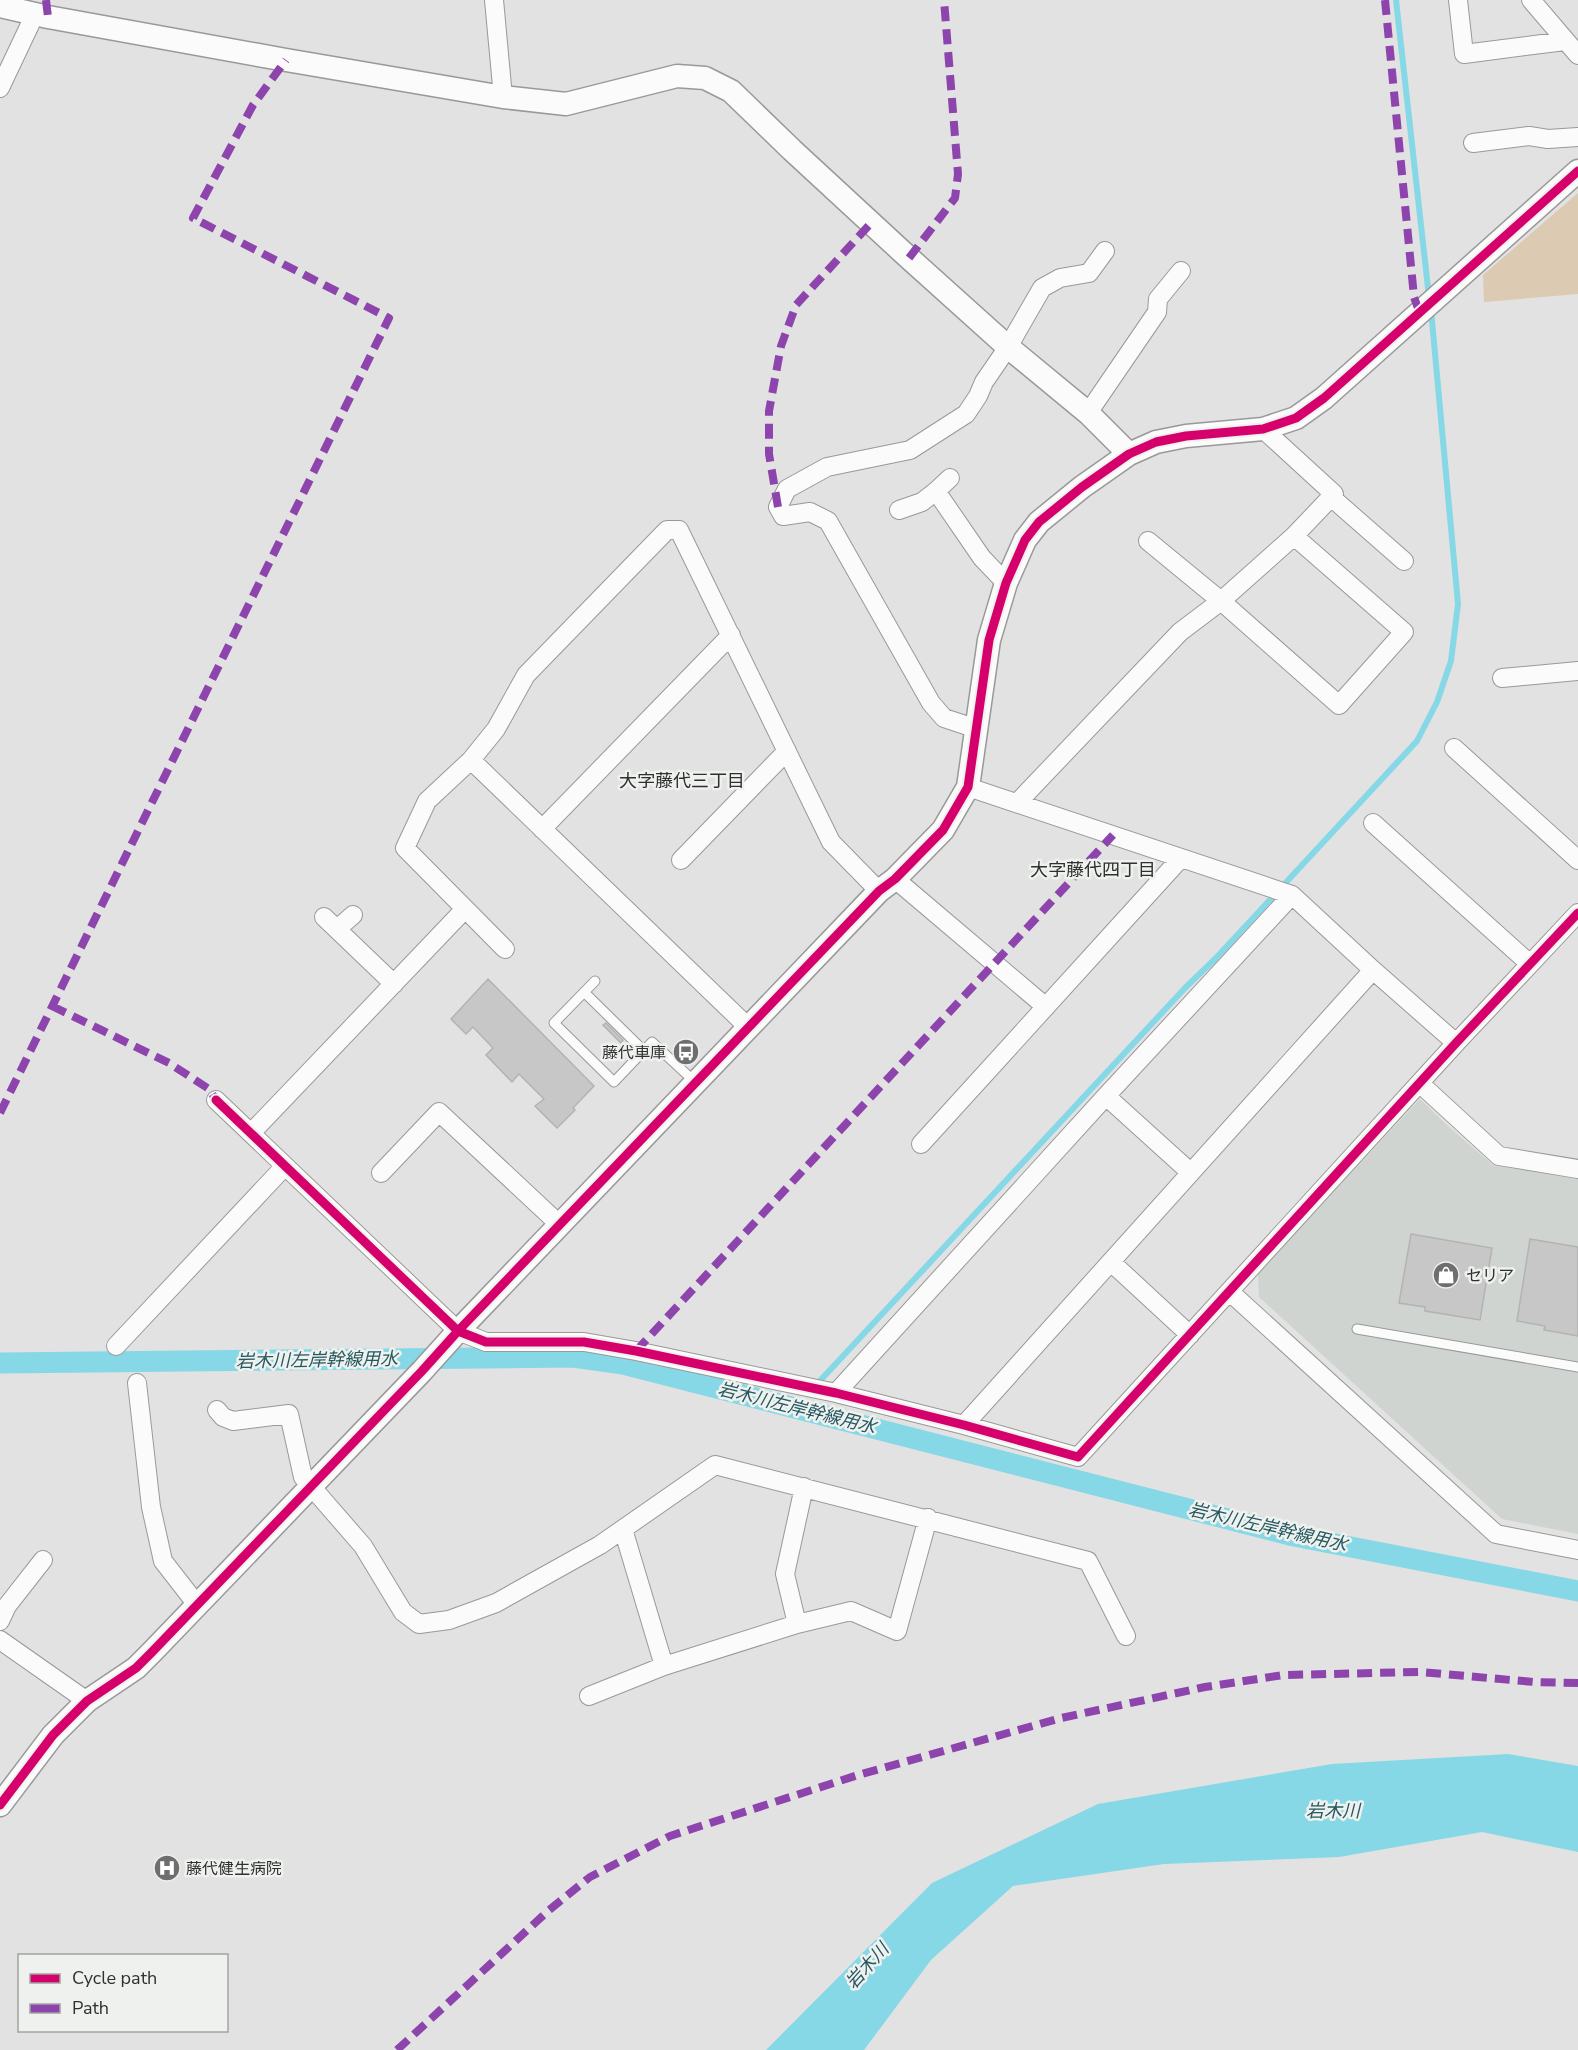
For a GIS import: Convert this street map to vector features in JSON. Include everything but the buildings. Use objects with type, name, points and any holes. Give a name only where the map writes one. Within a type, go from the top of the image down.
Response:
[{"type":"street","points":[[494,0],[503,97]]},
{"type":"street","points":[[1458,0],[1464,54],[1565,41]]},
{"type":"street","points":[[1531,0],[1578,54]]},
{"type":"street","points":[[0,6],[503,97],[566,104],[677,76],[705,78],[731,91],[792,150],[1008,347],[1088,413],[1129,454]]},
{"type":"street","points":[[0,88],[35,14]]},
{"type":"street","points":[[1473,143],[1529,136],[1548,139],[1578,136]]},
{"type":"street","points":[[0,1805],[53,1735],[87,1701],[136,1668],[198,1606],[696,1083],[943,830],[968,787],[989,640],[1006,583],[1025,540],[1039,522],[1082,486],[1129,454],[1156,442],[1186,436],[1263,429],[1296,418],[1324,398],[1442,290],[1578,171]]},
{"type":"street","points":[[977,729],[944,718],[931,703],[828,521],[810,512],[783,516],[778,507],[787,489],[827,466],[910,450],[966,414],[1008,347],[1041,288],[1060,278],[1089,273],[1105,251]]},
{"type":"street","points":[[1088,413],[1156,312],[1158,299],[1181,271]]},
{"type":"street","points":[[1017,803],[1180,632],[1221,601],[1294,536],[1334,494],[1263,429]]},
{"type":"street","points":[[899,510],[922,502],[950,478]]},
{"type":"street","points":[[936,491],[982,558],[1006,583]]},
{"type":"street","points":[[1331,497],[1404,561]]},
{"type":"street","points":[[505,949],[405,848],[427,801],[471,760],[496,729],[526,675],[667,530],[679,530],[831,842],[1046,1007]]},
{"type":"street","points":[[1148,541],[1221,601],[1339,705],[1404,632],[1294,536]]},
{"type":"street","points":[[542,829],[731,635]]},
{"type":"street","points":[[1502,678],[1578,671]]},
{"type":"street","points":[[1454,748],[1578,860]]},
{"type":"street","points":[[681,860],[787,751]]},
{"type":"street","points":[[471,760],[749,1028]]},
{"type":"street","points":[[968,787],[1282,892],[1456,1043]]},
{"type":"street","points":[[1373,823],[1530,964]]},
{"type":"street","points":[[921,1144],[1181,858]]},
{"type":"street","points":[[836,1393],[1106,1096],[1282,892]]},
{"type":"street","points":[[251,1133],[465,909]]},
{"type":"street","points":[[216,1100],[458,1331],[486,1342],[584,1342],[615,1347],[836,1393],[1078,1457],[1456,1043],[1578,913]]},
{"type":"street","points":[[353,915],[331,923],[394,984]]},
{"type":"street","points":[[964,1425],[1373,970]]},
{"type":"street","points":[[1427,1090],[1499,1156],[1578,1169]]},
{"type":"street","points":[[1106,1096],[1190,1172]]},
{"type":"street","points":[[381,1173],[440,1112],[560,1225]]},
{"type":"street","points":[[116,1346],[285,1166]]},
{"type":"street","points":[[1111,1262],[1190,1335]]},
{"type":"street","points":[[1230,1292],[1496,1534],[1578,1550]]},
{"type":"street","points":[[137,1383],[151,1507],[163,1561],[198,1606]]},
{"type":"street","points":[[217,1410],[223,1417],[233,1421],[289,1414],[303,1477],[363,1546],[403,1612],[419,1624],[449,1620],[496,1603],[600,1545],[715,1465],[1088,1561],[1126,1636]]},
{"type":"street","points":[[797,1624],[785,1574],[804,1487]]},
{"type":"street","points":[[589,1696],[664,1666],[797,1624],[851,1611],[897,1631],[928,1518]]},
{"type":"street","points":[[623,1529],[664,1666]]},
{"type":"street","points":[[0,1621],[7,1606],[43,1560]]},
{"type":"street","points":[[0,1640],[87,1701]]},
{"type":"lane","points":[[595,981],[554,1023],[614,1082],[652,1042],[696,1083]]},
{"type":"lane","points":[[584,992],[644,1051]]},
{"type":"lane","points":[[1357,1329],[1578,1367]]},
{"type":"shaded area","points":[[1578,193],[1578,294],[1484,302],[1483,275]]},
{"type":"shaded area","points":[[1420,1099],[1493,1165],[1578,1179],[1578,1534],[1502,1519],[1259,1297],[1258,1273]]},
{"type":"water","name":"岩木川","points":[[1508,1754],[1578,1766],[1578,1852],[1482,1832],[1339,1857],[1164,1864],[1013,1886],[931,1960],[864,2050],[766,2050],[932,1883],[1098,1804],[1332,1764]]},
{"type":"waterway","points":[[1396,0],[1429,297]]},
{"type":"waterway","points":[[817,1384],[1417,741],[1437,702],[1451,661],[1458,604],[1431,310]]},
{"type":"waterway","name":"岩木川左岸幹線用水","points":[[0,1363],[573,1357],[623,1364],[1294,1536],[1578,1591]]},
{"type":"marked path","points":[[46,0],[48,17]]},
{"type":"marked path","points":[[909,258],[955,198],[958,174],[944,0]]},
{"type":"marked path","points":[[1385,0],[1414,297],[1419,311]]},
{"type":"marked path","points":[[0,1113],[389,318],[193,218],[253,105],[286,60]]},
{"type":"marked path","points":[[778,507],[769,454],[769,411],[781,346],[796,305],[871,223]]},
{"type":"marked path","points":[[636,1351],[1113,835]]},
{"type":"marked path","points":[[52,1006],[169,1063],[209,1089],[216,1100]]},
{"type":"marked path","points":[[397,2050],[548,1911],[590,1877],[670,1836],[858,1775],[1061,1718],[1205,1687],[1283,1675],[1420,1672],[1534,1682],[1578,1683]]},
{"type":"cycle path","points":[[0,1805],[53,1735],[87,1701],[136,1668],[152,1652],[879,891],[895,879],[943,830],[968,787],[989,640],[1006,583],[1025,540],[1039,522],[1082,487],[1129,454],[1156,442],[1186,436],[1263,429],[1296,418],[1324,398],[1578,171]]},
{"type":"cycle path","points":[[216,1100],[458,1331],[486,1342],[584,1342],[636,1351],[836,1393],[1078,1457],[1456,1043],[1578,913]]},
{"type":"place","name":"藤代車庫","points":[[686,1052]]},
{"type":"place","name":"セリア","points":[[1446,1275]]},
{"type":"place","name":"藤代健生病院","points":[[167,1868]]},
{"type":"district","name":"大字藤代三丁目","points":[[682,781]]},
{"type":"district","name":"大字藤代四丁目","points":[[1093,870]]}]
